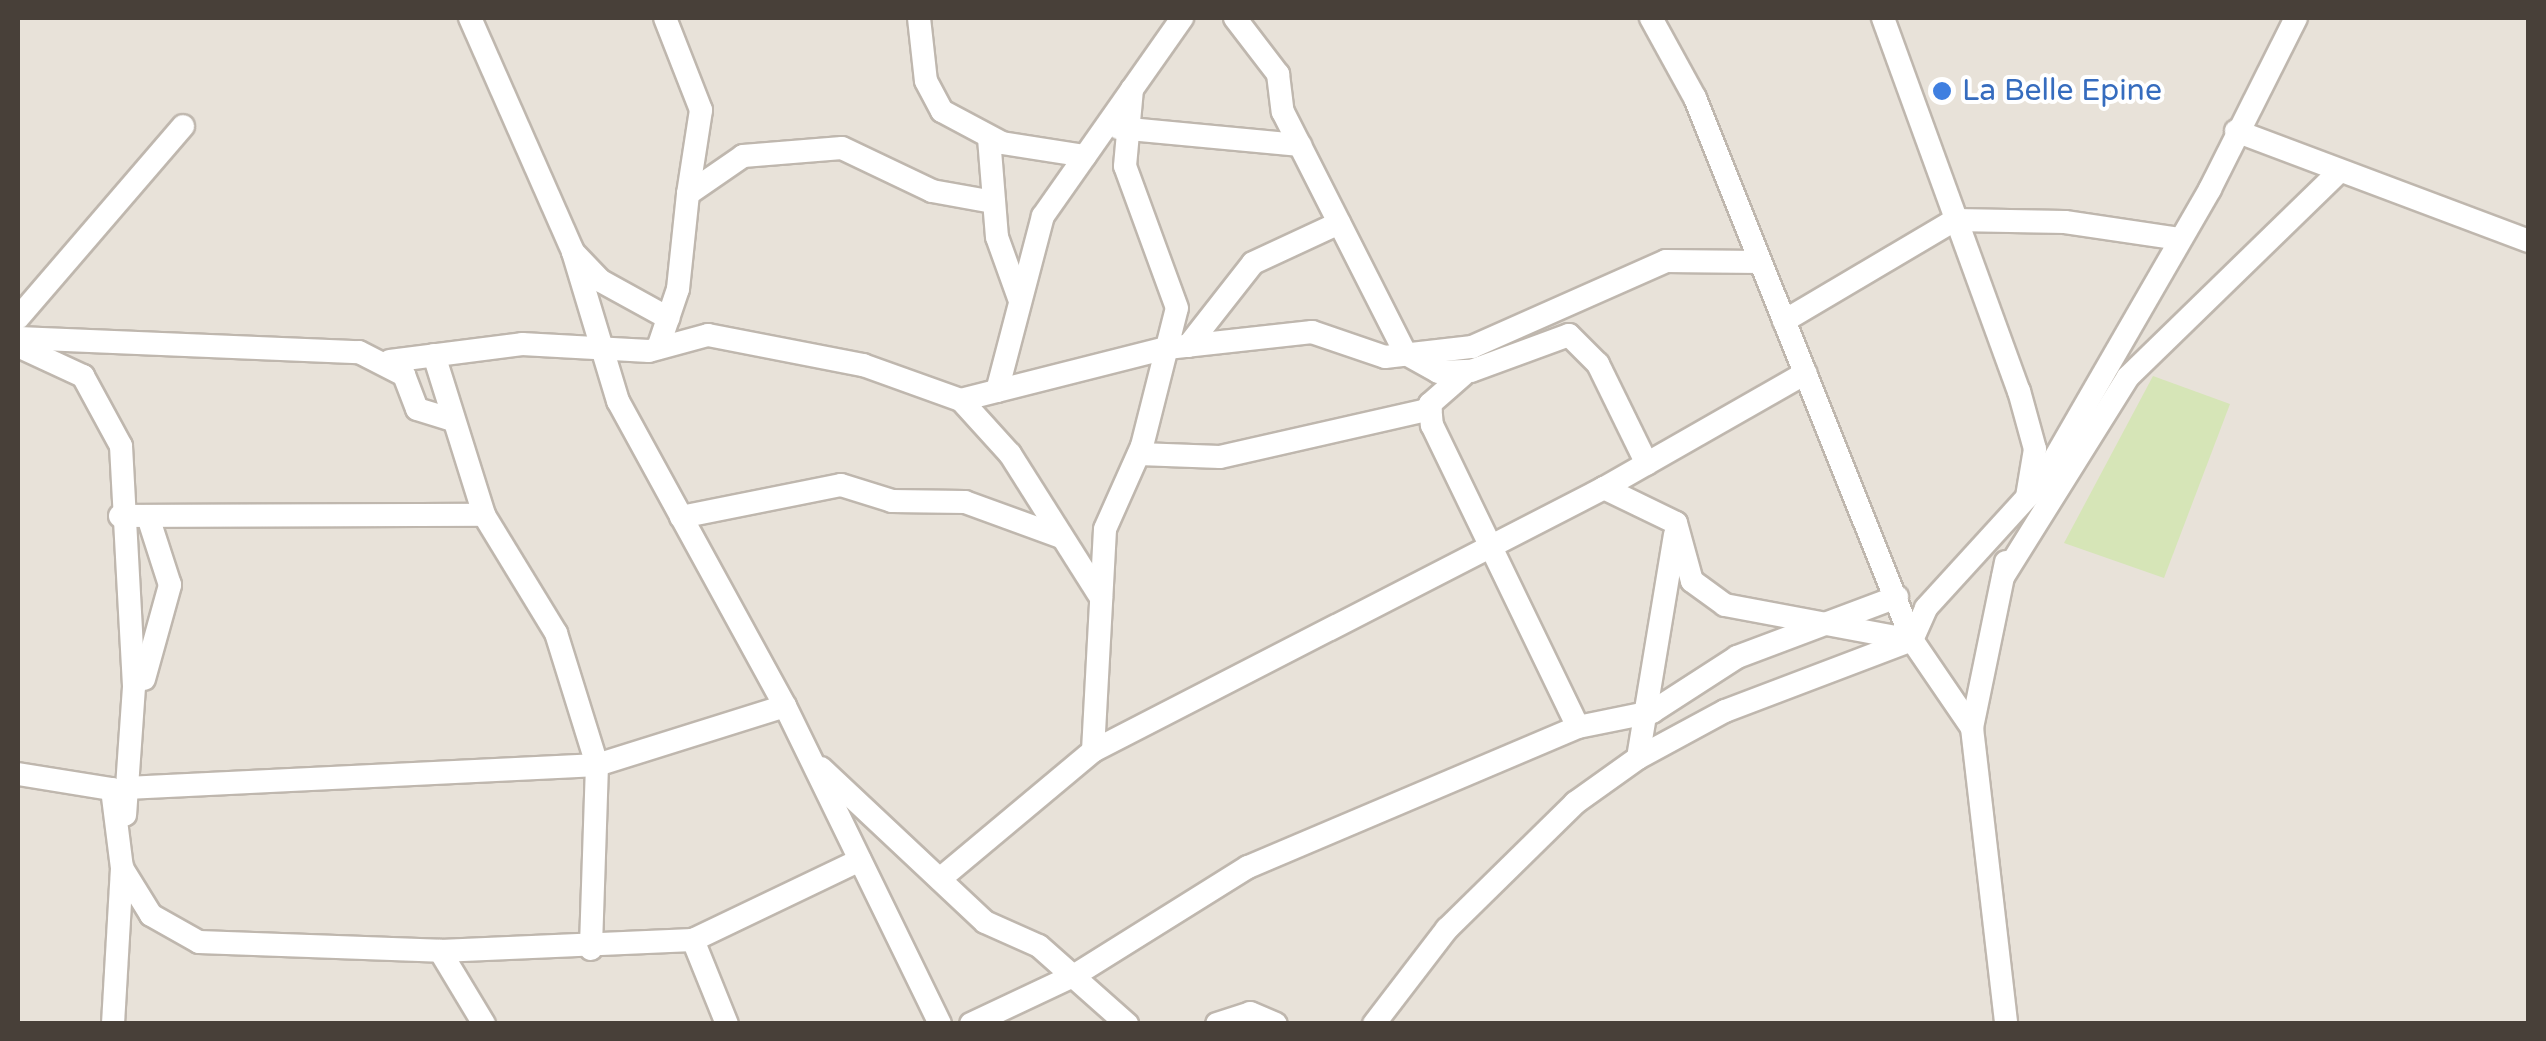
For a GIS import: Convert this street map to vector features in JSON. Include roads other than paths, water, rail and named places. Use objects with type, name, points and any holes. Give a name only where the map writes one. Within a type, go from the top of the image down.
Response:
[{"type":"street","points":[[470,18],[573,252],[596,347],[681,517],[785,706],[940,1024]]},
{"type":"street","points":[[919,18],[926,81],[942,111],[989,138],[1085,156]]},
{"type":"street","points":[[997,391],[1043,216],[1182,18]]},
{"type":"street","points":[[1234,18],[1278,74],[1300,145],[1406,354],[1438,372],[1470,371]]},
{"type":"street","points":[[1650,18],[1695,98],[1912,640],[1972,728]]},
{"type":"street","points":[[1884,18],[2035,449],[1972,728],[2006,1024]]},
{"type":"street","points":[[1374,1024],[1447,928],[1575,803],[1638,758],[1726,712],[1912,640],[1937,594],[2021,507],[2109,372],[2174,238],[2296,18]]},
{"type":"street","points":[[658,348],[668,318],[701,110],[670,22]]},
{"type":"street","points":[[1094,751],[1105,529],[1139,454],[1177,347],[1177,308],[1125,166],[1132,130],[1132,89]]},
{"type":"street","points":[[18,318],[184,126]]},
{"type":"street","points":[[1105,127],[1300,145]]},
{"type":"street","points":[[2236,131],[2337,174],[2528,242]]},
{"type":"street","points":[[989,138],[994,202],[1020,298]]},
{"type":"street","points":[[688,194],[743,156],[806,145],[873,156],[932,191],[994,202]]},
{"type":"street","points":[[2003,578],[2128,376],[2337,174]]},
{"type":"street","points":[[1784,321],[1954,220],[2065,222],[2174,238]]},
{"type":"street","points":[[1177,347],[1254,264],[1339,223]]},
{"type":"street","points":[[573,252],[601,280],[668,318]]},
{"type":"street","points":[[961,400],[1177,347],[1312,332],[1386,357],[1406,354],[1503,337],[1666,261],[1760,262]]},
{"type":"street","points":[[18,342],[359,352],[390,361],[434,355],[596,347],[658,348],[708,335],[863,365],[961,400],[1010,454],[1101,598]]},
{"type":"street","points":[[1139,454],[1220,457],[1430,409],[1442,386],[1470,371],[1569,335],[1598,364],[1647,464]]},
{"type":"street","points":[[18,342],[83,376],[100,399],[121,446],[120,516],[134,687],[134,788]]},
{"type":"street","points":[[434,355],[484,515],[556,633],[598,765],[591,949]]},
{"type":"street","points":[[390,361],[418,409],[454,420]]},
{"type":"street","points":[[940,878],[1094,751],[1492,542],[1604,488],[1806,372]]},
{"type":"street","points":[[1430,409],[1578,728]]},
{"type":"street","points":[[681,517],[841,484],[892,501],[966,502],[1062,537]]},
{"type":"street","points":[[1604,488],[1676,524],[1692,581],[1725,605],[1912,640]]},
{"type":"street","points":[[120,516],[484,515]]},
{"type":"street","points":[[113,1024],[122,868],[134,788],[144,660],[170,585],[148,517]]},
{"type":"street","points":[[1638,758],[1652,712],[1676,524]]},
{"type":"street","points":[[971,1024],[1075,975],[1248,867],[1578,728],[1652,712],[1737,658],[1897,598]]},
{"type":"street","points":[[134,788],[598,765],[785,706]]},
{"type":"street","points":[[811,759],[986,922],[1075,975],[1128,1024]]},
{"type":"street","points":[[18,774],[112,789],[122,868],[151,915],[199,942],[440,952],[591,949],[693,940],[860,860]]},
{"type":"street","points":[[693,940],[727,1024]]},
{"type":"street","points":[[440,952],[484,1024]]},
{"type":"street","points":[[1217,1024],[1250,1013],[1276,1024]]},
{"type":"place","name":"La Belle Epine","points":[[1942,91]]}]
